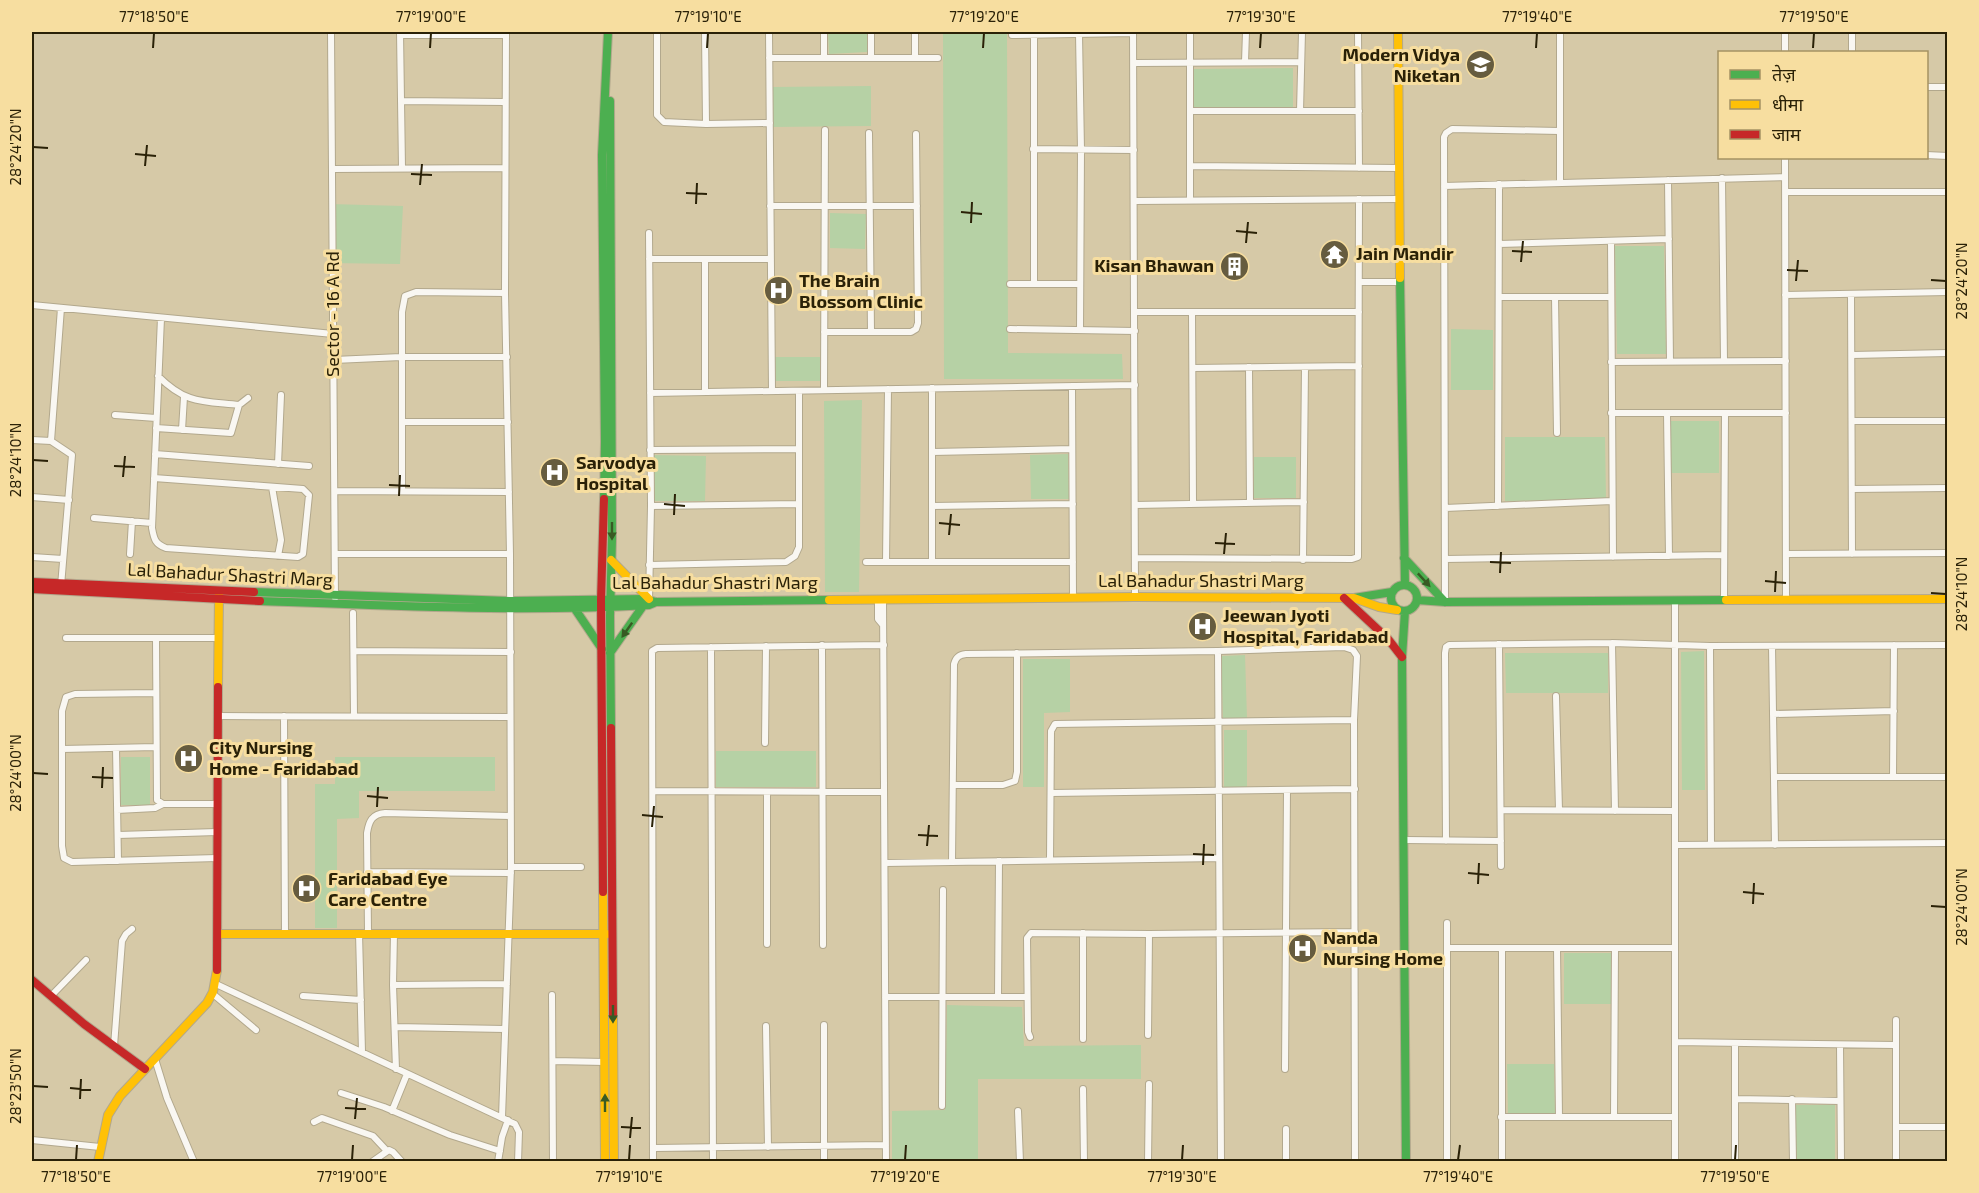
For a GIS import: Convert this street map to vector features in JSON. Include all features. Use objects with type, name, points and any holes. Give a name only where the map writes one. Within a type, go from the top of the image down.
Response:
[{"type":"street","name":"Sector - 16 A Rd","points":[[331,32],[335,600]]},
{"type":"street","points":[[608,32],[602,155],[608,934],[614,1161]]},
{"type":"street","points":[[606,603],[611,560],[609,148],[613,32]]},
{"type":"street","points":[[657,32],[657,115],[660,119],[664,122],[706,124],[770,123]]},
{"type":"street","points":[[705,32],[706,124]]},
{"type":"street","points":[[769,32],[772,391]]},
{"type":"street","points":[[824,58],[825,32]]},
{"type":"street","points":[[871,32],[871,57]]},
{"type":"street","points":[[915,32],[915,57]]},
{"type":"street","points":[[1012,35],[1133,32],[1135,597]]},
{"type":"street","points":[[1190,32],[1190,200]]},
{"type":"street","points":[[1245,62],[1246,32]]},
{"type":"street","points":[[1300,111],[1302,32]]},
{"type":"street","points":[[1358,32],[1359,168]]},
{"type":"street","points":[[1398,32],[1399,282],[1405,585]]},
{"type":"street","points":[[1560,32],[1560,183]]},
{"type":"street","points":[[1785,32],[1785,51]]},
{"type":"street","points":[[1851,32],[1852,51]]},
{"type":"street","points":[[402,168],[400,33],[506,33],[505,292],[510,554],[511,870],[505,1029],[505,1118],[498,1161]]},
{"type":"street","points":[[1079,34],[1080,330]]},
{"type":"street","points":[[1034,35],[1034,284]]},
{"type":"street","points":[[769,58],[938,58]]},
{"type":"street","points":[[1134,63],[1301,62]]},
{"type":"street","points":[[1928,87],[1947,87]]},
{"type":"street","points":[[401,101],[505,102]]},
{"type":"street","points":[[1190,111],[1359,111]]},
{"type":"street","points":[[824,390],[825,130]]},
{"type":"street","points":[[1445,602],[1444,137],[1449,130],[1559,131]]},
{"type":"street","points":[[869,134],[871,332]]},
{"type":"street","points":[[824,332],[911,332],[916,329],[918,323],[916,134]]},
{"type":"street","points":[[1033,149],[1134,150]]},
{"type":"street","points":[[1928,155],[1947,156]]},
{"type":"street","points":[[1785,159],[1786,600]]},
{"type":"street","points":[[1190,166],[1398,168]]},
{"type":"street","points":[[332,169],[505,168]]},
{"type":"street","points":[[1444,186],[1785,177]]},
{"type":"street","points":[[1722,178],[1724,361]]},
{"type":"street","points":[[1668,180],[1670,362]]},
{"type":"street","points":[[1498,184],[1498,506]]},
{"type":"street","points":[[1785,192],[1947,192]]},
{"type":"street","points":[[1136,558],[1356,559],[1359,554],[1359,199]]},
{"type":"street","points":[[1134,201],[1398,199]]},
{"type":"street","points":[[770,206],[918,206]]},
{"type":"street","points":[[606,651],[649,603],[651,506],[649,233]]},
{"type":"street","points":[[1499,244],[1669,239]]},
{"type":"street","points":[[1611,241],[1613,557]]},
{"type":"street","points":[[649,259],[771,259]]},
{"type":"street","points":[[705,259],[705,392]]},
{"type":"street","points":[[1359,282],[1399,282]]},
{"type":"street","points":[[1010,284],[1080,284]]},
{"type":"street","points":[[402,490],[402,303],[408,294],[416,292],[505,292]]},
{"type":"street","points":[[1785,295],[1947,292]]},
{"type":"street","points":[[1851,294],[1852,554]]},
{"type":"street","points":[[1499,297],[1611,297]]},
{"type":"street","points":[[1556,297],[1557,433]]},
{"type":"street","points":[[32,305],[333,334]]},
{"type":"street","points":[[51,441],[62,308]]},
{"type":"street","points":[[1135,312],[1359,312]]},
{"type":"street","points":[[1192,312],[1193,504]]},
{"type":"street","points":[[154,478],[303,489],[309,495],[303,554],[298,557],[166,548],[155,541],[152,523],[161,318]]},
{"type":"street","points":[[1010,329],[1134,331]]},
{"type":"street","points":[[1852,355],[1947,353]]},
{"type":"street","points":[[334,360],[401,357],[507,357]]},
{"type":"street","points":[[1611,362],[1786,361]]},
{"type":"street","points":[[1192,368],[1359,366]]},
{"type":"street","points":[[1250,367],[1250,503]]},
{"type":"street","points":[[1303,560],[1305,367]]},
{"type":"street","points":[[158,376],[184,397],[195,401],[238,405],[248,398]]},
{"type":"street","points":[[650,393],[1135,385]]},
{"type":"street","points":[[1072,386],[1073,598]]},
{"type":"street","points":[[932,388],[932,562]]},
{"type":"street","points":[[886,562],[888,389]]},
{"type":"street","points":[[649,565],[786,562],[795,556],[799,547],[799,391]]},
{"type":"street","points":[[278,464],[281,395]]},
{"type":"street","points":[[182,430],[184,397]]},
{"type":"street","points":[[156,428],[231,433],[238,405]]},
{"type":"street","points":[[1667,413],[1669,556]]},
{"type":"street","points":[[1724,600],[1725,413]]},
{"type":"street","points":[[1611,414],[1786,413]]},
{"type":"street","points":[[115,415],[156,418]]},
{"type":"street","points":[[1852,421],[1947,421]]},
{"type":"street","points":[[403,422],[508,422]]},
{"type":"street","points":[[32,440],[51,441],[72,455],[61,588]]},
{"type":"street","points":[[650,450],[799,449]]},
{"type":"street","points":[[932,452],[1072,449]]},
{"type":"street","points":[[155,454],[309,466]]},
{"type":"street","points":[[272,487],[280,540],[278,556]]},
{"type":"street","points":[[1852,489],[1947,488]]},
{"type":"street","points":[[335,491],[509,492]]},
{"type":"street","points":[[32,497],[69,500]]},
{"type":"street","points":[[1445,508],[1612,501]]},
{"type":"street","points":[[1135,505],[1304,502]]},
{"type":"street","points":[[651,506],[799,504]]},
{"type":"street","points":[[932,506],[1072,504]]},
{"type":"street","points":[[94,518],[152,523]]},
{"type":"street","points":[[130,554],[132,521]]},
{"type":"street","points":[[1786,554],[1947,553]]},
{"type":"street","points":[[335,554],[510,554]]},
{"type":"street","points":[[1445,559],[1724,555]]},
{"type":"street","points":[[32,557],[63,559]]},
{"type":"street","points":[[1404,557],[1445,602]]},
{"type":"street","points":[[611,560],[649,603]]},
{"type":"street","points":[[866,562],[1073,562]]},
{"type":"street","points":[[32,582],[61,588]]},
{"type":"street","points":[[1349,598],[1392,592],[1397,587],[1405,585],[1413,588],[1417,600],[1413,608],[1401,611]]},
{"type":"street","points":[[32,589],[61,588]]},
{"type":"street","name":"Lal Bahadur Shastri Marg","points":[[61,588],[219,596],[510,604],[1135,597],[1349,598],[1401,611]]},
{"type":"street","points":[[1392,592],[1392,604],[1401,611]]},
{"type":"street","points":[[98,1161],[108,1115],[120,1096],[213,994],[216,984],[219,596]]},
{"type":"street","points":[[1349,598],[1402,657]]},
{"type":"street","points":[[881,599],[878,619],[883,625],[884,645],[886,1161]]},
{"type":"street","points":[[1417,600],[1445,602],[1947,599]]},
{"type":"street","points":[[1675,601],[1675,1161]]},
{"type":"street","points":[[510,604],[575,609],[606,603]]},
{"type":"street","points":[[575,609],[606,651]]},
{"type":"street","points":[[1401,611],[1405,840],[1406,1161]]},
{"type":"street","points":[[352,613],[354,716]]},
{"type":"street","points":[[66,638],[219,638]]},
{"type":"street","points":[[156,638],[156,798],[163,804]]},
{"type":"street","points":[[1612,643],[1615,811]]},
{"type":"street","points":[[1446,841],[1446,647],[1454,644],[1612,643],[1710,646],[1947,645]]},
{"type":"street","points":[[1499,644],[1501,866]]},
{"type":"street","points":[[822,645],[823,945]]},
{"type":"street","points":[[653,1161],[652,651],[657,648],[884,645]]},
{"type":"street","points":[[1893,777],[1894,645]]},
{"type":"street","points":[[765,743],[766,646]]},
{"type":"street","points":[[1710,646],[1711,844]]},
{"type":"street","points":[[1772,646],[1775,845]]},
{"type":"street","points":[[711,647],[713,1161]]},
{"type":"street","points":[[952,862],[954,664],[956,658],[966,654],[1344,648],[1353,650],[1357,656],[1354,720],[1355,1161]]},
{"type":"street","points":[[354,651],[511,652]]},
{"type":"street","points":[[1218,651],[1221,1161]]},
{"type":"street","points":[[953,785],[1004,785],[1015,780],[1017,772],[1017,653]]},
{"type":"street","points":[[156,693],[69,695],[63,703],[62,846],[64,858],[72,862],[217,858]]},
{"type":"street","points":[[1556,696],[1559,810]]},
{"type":"street","points":[[1773,714],[1893,711]]},
{"type":"street","points":[[217,716],[510,717]]},
{"type":"street","points":[[284,716],[285,934]]},
{"type":"street","points":[[1050,860],[1051,731],[1052,726],[1056,724],[1354,720]]},
{"type":"street","points":[[62,749],[156,747]]},
{"type":"street","points":[[116,748],[118,861]]},
{"type":"street","points":[[1774,777],[1947,777]]},
{"type":"street","points":[[1051,793],[1355,789]]},
{"type":"street","points":[[1285,1069],[1287,790]]},
{"type":"street","points":[[653,791],[884,792]]},
{"type":"street","points":[[767,792],[767,944]]},
{"type":"street","points":[[117,810],[155,808],[163,804],[217,804]]},
{"type":"street","points":[[1501,810],[1675,811]]},
{"type":"street","points":[[362,1052],[361,1000],[368,824],[372,817],[378,814],[510,816]]},
{"type":"street","points":[[118,836],[217,832]]},
{"type":"street","points":[[1405,840],[1501,840]]},
{"type":"street","points":[[1675,844],[1947,843]]},
{"type":"street","points":[[885,863],[1219,858]]},
{"type":"street","points":[[998,996],[999,861]]},
{"type":"street","points":[[367,872],[581,867]]},
{"type":"street","points":[[942,1106],[943,890]]},
{"type":"street","points":[[1447,923],[1447,1161]]},
{"type":"street","points":[[114,1046],[122,941],[132,929]]},
{"type":"street","points":[[1030,1037],[1027,997],[1028,934],[1034,932],[1149,934],[1355,932]]},
{"type":"street","points":[[394,933],[396,1069]]},
{"type":"street","points":[[1083,933],[1083,1039]]},
{"type":"street","points":[[218,934],[608,934]]},
{"type":"street","points":[[1148,1035],[1149,934]]},
{"type":"street","points":[[1447,948],[1675,948]]},
{"type":"street","points":[[1502,948],[1502,1161]]},
{"type":"street","points":[[1557,948],[1559,1117]]},
{"type":"street","points":[[1614,1117],[1615,948]]},
{"type":"street","points":[[51,996],[86,960]]},
{"type":"street","points":[[32,980],[84,1024],[145,1068]]},
{"type":"street","points":[[216,984],[505,1118],[515,1124],[519,1132],[518,1161]]},
{"type":"street","points":[[393,985],[507,984]]},
{"type":"street","points":[[605,1161],[605,1062],[609,989]]},
{"type":"street","points":[[213,994],[256,1030]]},
{"type":"street","points":[[552,995],[553,1161]]},
{"type":"street","points":[[303,996],[361,1000]]},
{"type":"street","points":[[885,997],[1027,997]]},
{"type":"street","points":[[1896,1020],[1896,1161]]},
{"type":"street","points":[[824,1025],[824,1161]]},
{"type":"street","points":[[766,1026],[768,1147]]},
{"type":"street","points":[[395,1027],[505,1029]]},
{"type":"street","points":[[1675,1042],[1895,1045]]},
{"type":"street","points":[[1735,1043],[1735,1161]]},
{"type":"street","points":[[1840,1045],[1841,1161]]},
{"type":"street","points":[[155,1059],[167,1098],[194,1161]]},
{"type":"street","points":[[553,1061],[605,1062]]},
{"type":"street","points":[[392,1111],[407,1074]]},
{"type":"street","points":[[1148,1161],[1149,1084]]},
{"type":"street","points":[[1083,1089],[1084,1161]]},
{"type":"street","points":[[341,1093],[450,1135],[500,1150]]},
{"type":"street","points":[[1735,1099],[1840,1101]]},
{"type":"street","points":[[1792,1099],[1792,1161]]},
{"type":"street","points":[[1018,1111],[1020,1161]]},
{"type":"street","points":[[1501,1116],[1675,1117]]},
{"type":"street","points":[[314,1122],[322,1118],[373,1136],[402,1161]]},
{"type":"street","points":[[1896,1127],[1947,1127]]},
{"type":"street","points":[[1286,1129],[1286,1161]]},
{"type":"street","points":[[32,1140],[100,1147]]},
{"type":"street","points":[[654,1148],[886,1145]]},
{"type":"street","points":[[372,1161],[387,1150]]},
{"type":"green space","points":[[828,32],[867,32],[867,52],[829,54]]},
{"type":"green space","points":[[943,32],[1007,32],[1008,353],[1122,354],[1123,379],[944,379]]},
{"type":"green space","points":[[1293,68],[1293,109],[1192,110],[1192,69]]},
{"type":"green space","points":[[871,86],[871,126],[772,127],[772,87]]},
{"type":"green space","points":[[329,204],[403,206],[400,264],[329,263]]},
{"type":"green space","points":[[830,213],[866,214],[865,249],[830,248]]},
{"type":"green space","points":[[1615,246],[1664,246],[1666,354],[1617,354]]},
{"type":"green space","points":[[1451,329],[1493,330],[1493,390],[1451,390]]},
{"type":"green space","points":[[774,357],[820,357],[820,381],[774,381]]},
{"type":"green space","points":[[862,400],[859,592],[825,592],[824,401]]},
{"type":"green space","points":[[1671,421],[1719,421],[1719,473],[1671,473]]},
{"type":"green space","points":[[1505,437],[1605,437],[1606,500],[1505,501]]},
{"type":"green space","points":[[1068,454],[1069,499],[1031,499],[1030,455]]},
{"type":"green space","points":[[653,455],[706,456],[705,501],[653,501]]},
{"type":"green space","points":[[1254,457],[1296,457],[1296,498],[1253,498]]},
{"type":"green space","points":[[1704,651],[1705,790],[1682,790],[1681,652]]},
{"type":"green space","points":[[1505,653],[1608,653],[1608,693],[1506,693]]},
{"type":"green space","points":[[1245,655],[1247,718],[1223,719],[1221,656]]},
{"type":"green space","points":[[1023,659],[1070,659],[1070,712],[1044,713],[1044,787],[1023,787]]},
{"type":"green space","points":[[1224,730],[1247,730],[1247,787],[1224,787]]},
{"type":"green space","points":[[716,751],[816,751],[816,787],[716,787]]},
{"type":"green space","points":[[121,757],[150,757],[150,805],[121,805]]},
{"type":"green space","points":[[335,757],[495,757],[495,791],[359,791],[359,818],[337,819],[337,928],[315,928],[315,784],[335,784]]},
{"type":"green space","points":[[1564,953],[1611,953],[1612,1004],[1564,1004]]},
{"type":"green space","points":[[947,1005],[1022,1007],[1024,1046],[1141,1045],[1141,1079],[978,1079],[978,1161],[892,1161],[892,1111],[945,1110]]},
{"type":"green space","points":[[1507,1064],[1554,1064],[1555,1115],[1508,1116]]},
{"type":"green space","points":[[1795,1105],[1835,1105],[1835,1161],[1795,1161]]},
{"type":"traffic: fast","points":[[604,499],[602,155],[608,32]]},
{"type":"traffic: fast","points":[[610,101],[611,728]]},
{"type":"traffic: fast","points":[[1400,278],[1405,585]]},
{"type":"traffic: fast","points":[[1404,558],[1445,602]]},
{"type":"traffic: fast","points":[[1404,585],[1413,589],[1417,598],[1413,607],[1404,611],[1395,607],[1391,598],[1395,589],[1404,585]]},
{"type":"traffic: fast","points":[[254,592],[510,601],[829,600]]},
{"type":"traffic: fast","points":[[1354,598],[1392,592]]},
{"type":"traffic: fast","points":[[1417,600],[1445,602],[1726,600]]},
{"type":"traffic: fast","points":[[260,601],[503,608],[600,607],[649,605],[656,602]]},
{"type":"traffic: fast","points":[[610,653],[643,606]]},
{"type":"traffic: fast","points":[[575,609],[602,649]]},
{"type":"traffic: fast","points":[[1405,611],[1402,657],[1406,1162]]},
{"type":"traffic: slow","points":[[1398,32],[1400,278]]},
{"type":"traffic: slow","points":[[611,560],[649,599]]},
{"type":"traffic: slow","points":[[218,687],[219,594]]},
{"type":"traffic: slow","points":[[829,600],[1135,597],[1354,598],[1379,607],[1397,610]]},
{"type":"traffic: slow","points":[[1726,600],[1948,599]]},
{"type":"traffic: slow","points":[[603,892],[605,1162]]},
{"type":"traffic: slow","points":[[218,934],[607,934]]},
{"type":"traffic: slow","points":[[98,1162],[108,1115],[120,1096],[207,1003],[213,992],[217,970]]},
{"type":"traffic: slow","points":[[613,1016],[614,1162]]},
{"type":"traffic: jam","points":[[603,892],[601,600],[604,499]]},
{"type":"traffic: jam","points":[[32,582],[254,592]]},
{"type":"traffic: jam","points":[[32,589],[260,601]]},
{"type":"traffic: jam","points":[[1344,598],[1388,639],[1402,657]]},
{"type":"traffic: jam","points":[[217,970],[218,687]]},
{"type":"traffic: jam","points":[[611,728],[613,1016]]},
{"type":"traffic: jam","points":[[32,980],[84,1024],[145,1069]]},
{"type":"place","name":"Modern Vidya Niketan","points":[[1481,65]]},
{"type":"place","name":"Jain Mandir","points":[[1335,254]]},
{"type":"place","name":"Kisan Bhawan","points":[[1235,266]]},
{"type":"place","name":"The Brain Blossom Clinic","points":[[778,291]]},
{"type":"place","name":"Sarvodya Hospital","points":[[555,473]]},
{"type":"place","name":"Jeewan Jyoti Hospital, Faridabad","points":[[1202,626]]},
{"type":"place","name":"City Nursing Home - Faridabad","points":[[188,758]]},
{"type":"place","name":"Faridabad Eye Care Centre","points":[[307,889]]},
{"type":"place","name":"Nanda Nursing Home","points":[[1302,948]]}]
